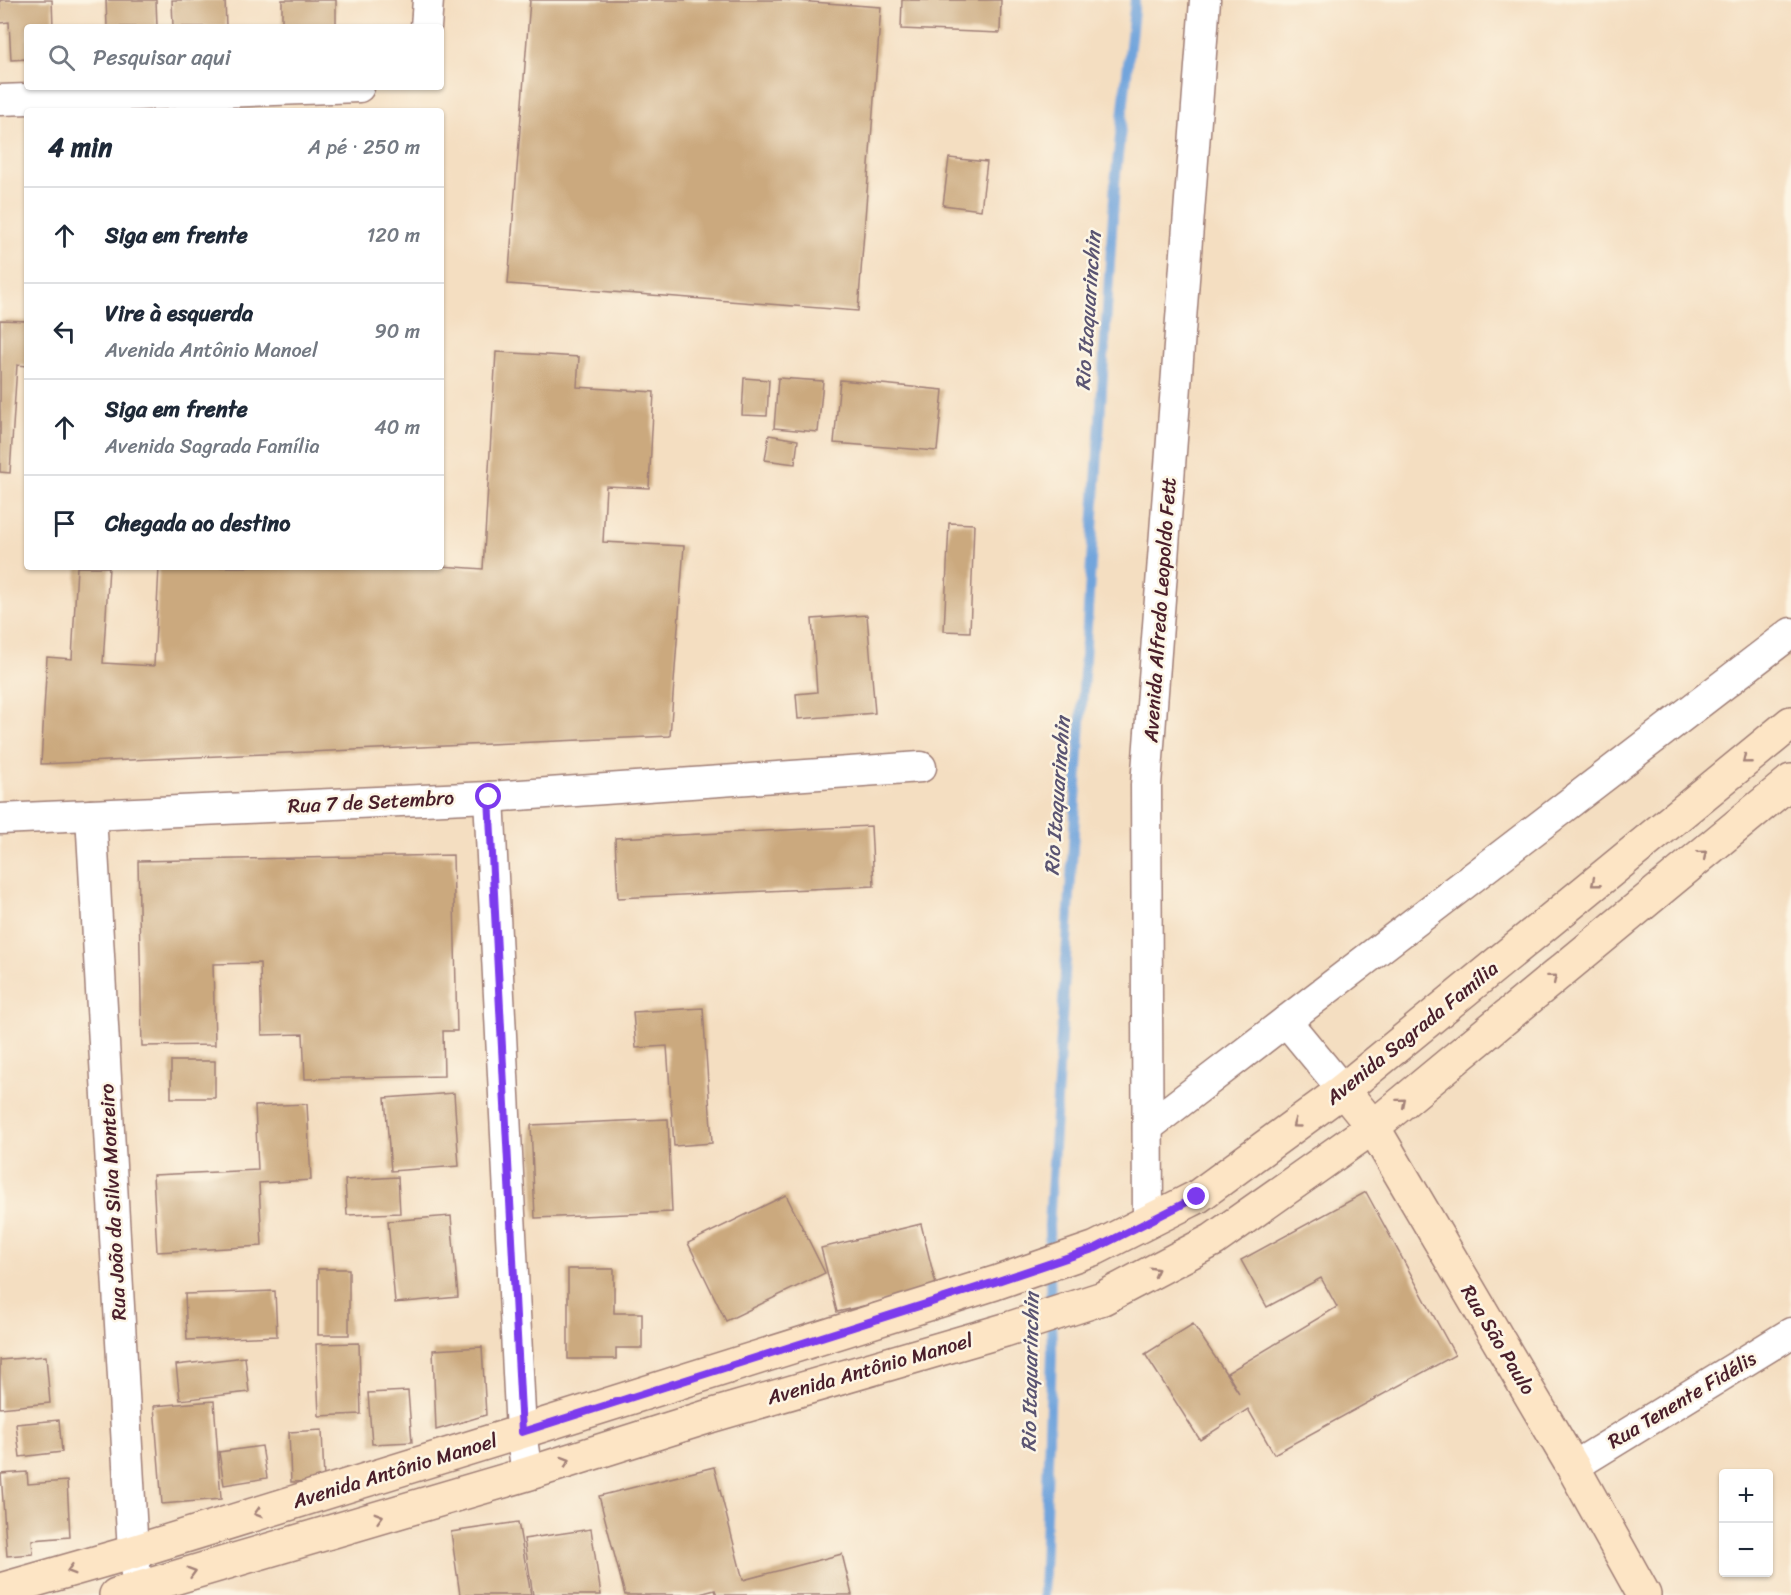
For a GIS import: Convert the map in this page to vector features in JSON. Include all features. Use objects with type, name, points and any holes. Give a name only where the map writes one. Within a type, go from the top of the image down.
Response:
[{"type":"main road","name":"Avenida Sagrada Família","points":[[995,1282],[1096,1248],[1197,1197],[1343,1090],[1791,723]]},
{"type":"main road","points":[[1373,1127],[1791,781]]},
{"type":"main road","name":"Rua São Paulo","points":[[1343,1090],[1373,1127],[1573,1467],[1644,1595]]},
{"type":"main road","name":"Avenida Antônio Manoel","points":[[127,1592],[527,1474],[710,1416],[1005,1330],[1103,1298],[1214,1240],[1373,1127]]},
{"type":"main road","name":"Avenida Antônio Manoel","points":[[0,1590],[133,1552],[522,1432],[995,1282]]},
{"type":"street","points":[[426,24],[428,0]]},
{"type":"street","name":"Avenida Alfredo Leopoldo Fett","points":[[1148,1221],[1146,785],[1205,0]]},
{"type":"street","points":[[0,100],[276,90]]},
{"type":"street","points":[[1148,1127],[1791,633]]},
{"type":"street","name":"Rua 7 de Setembro","points":[[0,819],[489,797],[921,767]]},
{"type":"street","points":[[489,797],[522,1432],[527,1474]]},
{"type":"street","name":"Rua João da Silva Monteiro","points":[[91,815],[133,1552],[127,1592]]},
{"type":"street","points":[[1286,1021],[1343,1090]]},
{"type":"street","name":"Rua Tenente Fidélis","points":[[1573,1467],[1791,1333]]},
{"type":"building","points":[[0,0],[52,0],[53,24],[24,24],[24,59],[11,60],[9,22],[0,23]]},
{"type":"building","points":[[106,0],[156,0],[157,24],[107,24]]},
{"type":"building","points":[[172,0],[225,0],[226,24],[173,24]]},
{"type":"building","points":[[282,0],[336,0],[336,24],[282,24]]},
{"type":"building","points":[[530,0],[784,0],[881,7],[858,311],[508,284]]},
{"type":"building","points":[[902,0],[1001,0],[1000,33],[901,29]]},
{"type":"building","points":[[949,158],[987,162],[981,210],[943,205]]},
{"type":"building","points":[[0,320],[24,321],[24,366],[17,365],[10,473],[0,472]]},
{"type":"building","points":[[496,352],[579,357],[577,387],[654,392],[649,488],[606,486],[603,542],[684,546],[670,736],[41,764],[47,657],[72,659],[77,570],[109,570],[103,663],[154,666],[159,570],[444,570],[444,566],[483,569]]},
{"type":"building","points":[[744,378],[769,380],[767,416],[742,415]]},
{"type":"building","points":[[778,378],[823,381],[818,432],[774,428]]},
{"type":"building","points":[[840,380],[943,390],[937,451],[834,443]]},
{"type":"building","points":[[769,435],[798,440],[795,464],[765,460]]},
{"type":"building","points":[[949,523],[974,524],[970,632],[944,631]]},
{"type":"building","points":[[867,615],[875,713],[798,719],[796,694],[817,692],[812,619]]},
{"type":"building","points":[[871,826],[874,886],[618,898],[615,838]]},
{"type":"building","points":[[453,855],[457,1031],[443,1031],[444,1076],[305,1079],[303,1034],[262,1035],[260,963],[213,964],[215,1045],[142,1046],[138,861]]},
{"type":"building","points":[[703,1008],[712,1143],[674,1146],[667,1046],[636,1048],[633,1012]]},
{"type":"building","points":[[171,1061],[215,1061],[215,1098],[171,1098]]},
{"type":"building","points":[[454,1093],[459,1166],[391,1171],[385,1098]]},
{"type":"building","points":[[307,1104],[311,1180],[259,1183],[262,1246],[157,1252],[153,1175],[258,1170],[255,1106]]},
{"type":"building","points":[[668,1119],[672,1212],[535,1218],[531,1125]]},
{"type":"building","points":[[398,1177],[400,1213],[347,1215],[345,1180]]},
{"type":"building","points":[[1366,1192],[1455,1355],[1274,1454],[1248,1409],[1200,1440],[1145,1354],[1193,1324],[1239,1393],[1227,1373],[1337,1307],[1321,1278],[1267,1307],[1241,1260]]},
{"type":"building","points":[[786,1195],[825,1273],[726,1321],[688,1243]]},
{"type":"building","points":[[451,1216],[458,1297],[395,1303],[388,1221]]},
{"type":"building","points":[[921,1224],[937,1289],[837,1312],[821,1248]]},
{"type":"building","points":[[318,1269],[349,1269],[349,1335],[318,1335]]},
{"type":"building","points":[[568,1269],[614,1269],[614,1313],[642,1313],[642,1348],[616,1348],[616,1359],[568,1359]]},
{"type":"building","points":[[275,1291],[277,1336],[187,1340],[185,1294]]},
{"type":"building","points":[[359,1343],[361,1414],[319,1416],[316,1344]]},
{"type":"building","points":[[482,1347],[486,1415],[436,1430],[433,1350]]},
{"type":"building","points":[[46,1356],[50,1403],[0,1408],[0,1360]]},
{"type":"building","points":[[245,1357],[249,1392],[180,1400],[176,1365]]},
{"type":"building","points":[[408,1391],[412,1442],[372,1444],[368,1393]]},
{"type":"building","points":[[214,1401],[221,1499],[162,1504],[154,1406]]},
{"type":"building","points":[[59,1420],[62,1452],[20,1457],[16,1424]]},
{"type":"building","points":[[322,1430],[324,1481],[291,1482],[289,1432]]},
{"type":"building","points":[[262,1446],[267,1478],[224,1485],[219,1452]]},
{"type":"building","points":[[714,1467],[743,1580],[842,1554],[852,1595],[717,1595],[715,1590],[696,1595],[625,1595],[599,1496]]},
{"type":"building","points":[[27,1472],[28,1484],[67,1481],[70,1537],[32,1540],[33,1554],[7,1556],[1,1474]]},
{"type":"building","points":[[518,1522],[531,1595],[460,1595],[451,1532]]},
{"type":"building","points":[[591,1529],[601,1595],[533,1595],[524,1539]]},
{"type":"waterway","name":"Rio Itaquarinchin","points":[[1043,1595],[1052,1353],[1049,1226],[1115,183],[1135,0]]},
{"type":"route","points":[[489,797],[522,1432],[1096,1248],[1197,1197]]}]
